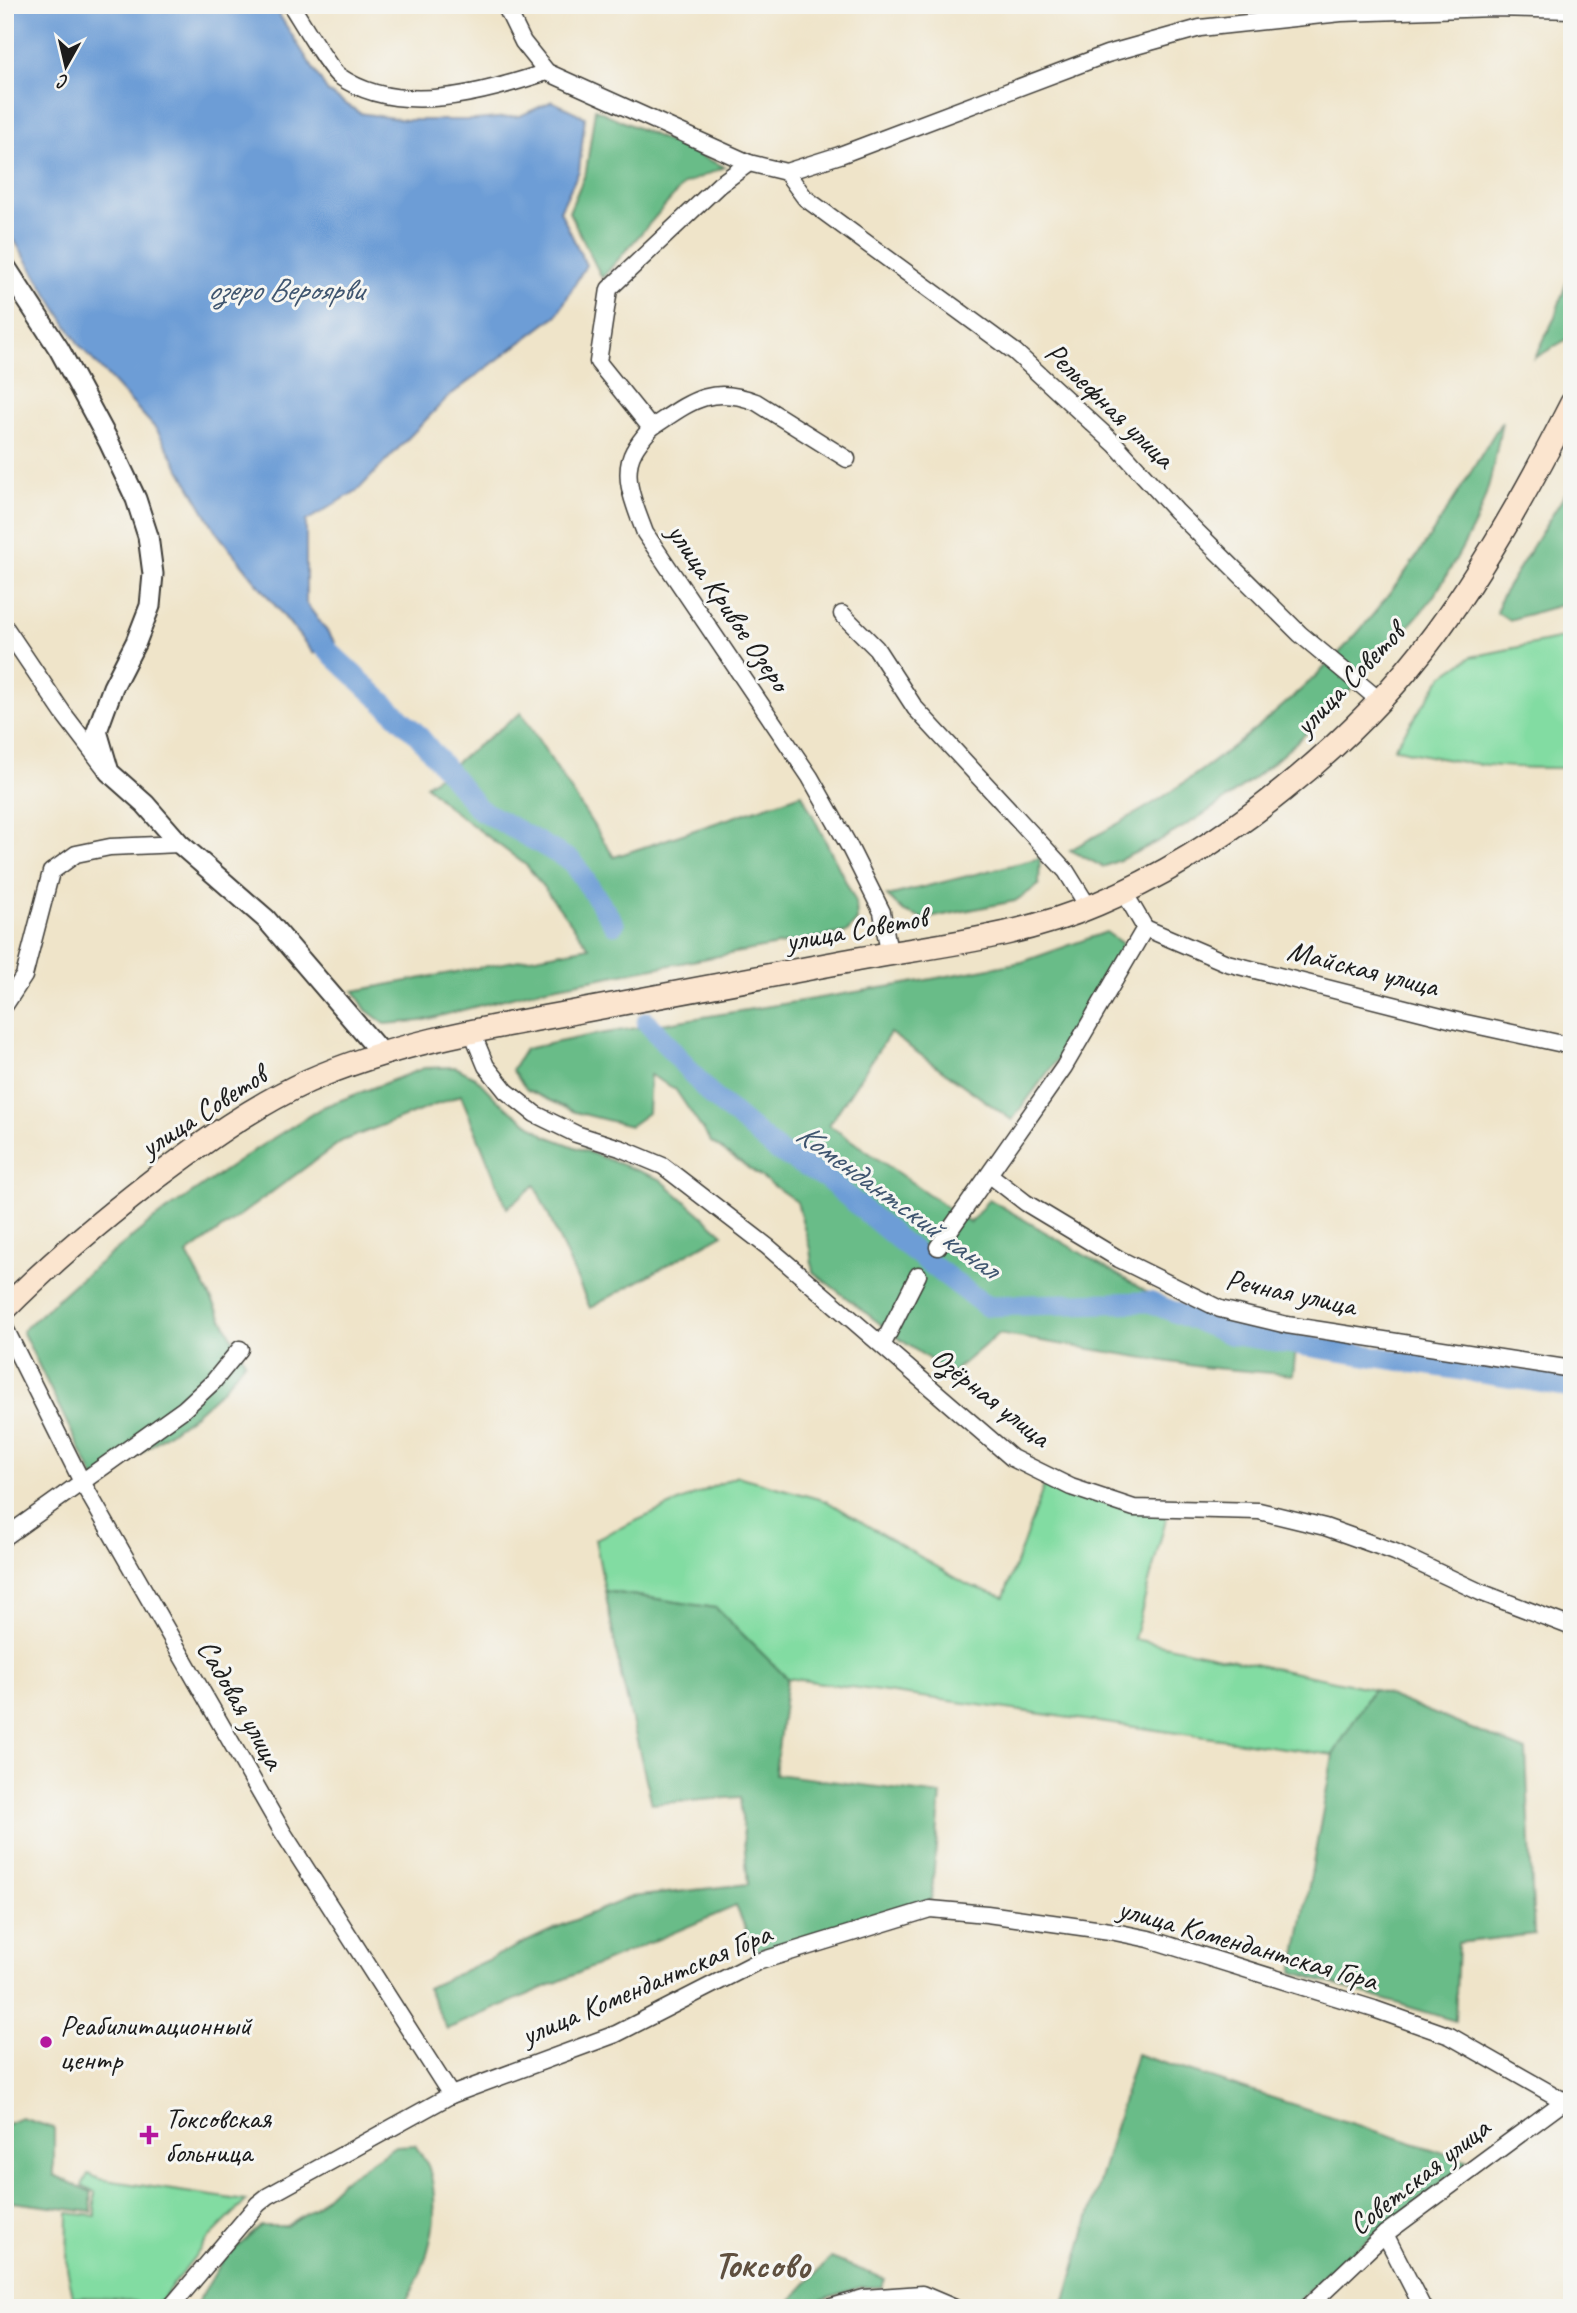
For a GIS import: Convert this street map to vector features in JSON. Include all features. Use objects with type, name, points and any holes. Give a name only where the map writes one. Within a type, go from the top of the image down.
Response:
[{"type":"main road","name":"улица Советов","points":[[5,1309],[44,1270],[110,1213],[242,1115],[310,1080],[382,1054],[472,1032],[889,953],[1012,933],[1089,908],[1179,863],[1228,831],[1335,744],[1379,700],[1435,634],[1486,557],[1529,485],[1572,403]]},
{"type":"street","points":[[291,5],[337,75],[372,93],[414,98],[454,95],[509,85],[547,72]]},
{"type":"street","points":[[505,5],[523,42],[547,72],[749,163],[786,172],[840,155],[1107,54],[1200,28],[1341,9],[1572,10]]},
{"type":"street","points":[[749,163],[719,186],[609,289],[598,362],[651,428],[695,399],[723,394],[741,396],[756,402],[847,459]]},
{"type":"street","name":"Рельефная улица","points":[[786,172],[805,198],[1015,352],[1116,445],[1176,511],[1300,634],[1379,700]]},
{"type":"street","points":[[5,267],[59,349],[136,499],[148,536],[153,574],[150,606],[136,642],[113,687],[97,731],[109,772]]},
{"type":"street","name":"улица Кривое Озеро","points":[[651,428],[632,453],[629,471],[630,491],[645,533],[810,777],[882,912],[889,953]]},
{"type":"street","points":[[842,614],[876,648],[915,708],[1066,871],[1089,908]]},
{"type":"street","points":[[5,627],[63,713],[109,772],[145,804],[180,844],[266,919],[382,1054]]},
{"type":"street","points":[[5,1005],[24,976],[51,872],[76,854],[110,847],[180,844]]},
{"type":"street","points":[[939,1247],[1064,1067],[1145,929],[1124,892]]},
{"type":"street","name":"Майская улица","points":[[1145,929],[1227,963],[1461,1022],[1572,1046]]},
{"type":"street","name":"Озёрная улица","points":[[472,1032],[486,1066],[506,1091],[535,1114],[576,1134],[663,1166],[768,1247],[1012,1458],[1071,1487],[1134,1508],[1259,1511],[1325,1527],[1395,1552],[1480,1592],[1572,1627]]},
{"type":"street","name":"Речная улица","points":[[990,1175],[1026,1203],[1119,1259],[1220,1309],[1287,1325],[1572,1369]]},
{"type":"street","points":[[883,1344],[918,1275]]},
{"type":"street","name":"Садовая улица","points":[[5,1328],[82,1482],[282,1831],[451,2095]]},
{"type":"street","points":[[5,1537],[184,1409],[213,1382],[240,1349]]},
{"type":"street","name":"улица Комендантская Гора","points":[[170,2308],[258,2204],[268,2196],[451,2095],[616,2034],[757,1962],[930,1909],[987,1914],[1149,1939],[1374,2009],[1450,2036],[1568,2098]]},
{"type":"street","name":"Советская улица","points":[[1307,2308],[1385,2234],[1568,2098]]},
{"type":"street","points":[[1385,2234],[1423,2308]]},
{"type":"street","points":[[828,2308],[864,2298],[922,2294],[955,2308]]},
{"type":"green space","points":[[595,109],[725,167],[684,184],[602,278],[569,212],[586,172]]},
{"type":"green space","points":[[1572,266],[1572,336],[1535,358],[1554,319]]},
{"type":"green space","points":[[1502,421],[1490,478],[1477,520],[1446,576],[1415,619],[1326,715],[1258,775],[1184,827],[1103,867],[1070,850],[1155,802],[1212,763],[1256,729],[1318,674],[1385,600],[1446,512]]},
{"type":"green space","points":[[1572,483],[1572,602],[1509,620],[1497,613],[1500,599]]},
{"type":"green space","points":[[1572,636],[1572,768],[1482,764],[1394,748],[1443,676],[1471,657]]},
{"type":"green space","points":[[521,713],[614,857],[802,794],[856,902],[857,921],[847,932],[542,989],[421,1021],[385,1024],[366,1010],[354,991],[589,947],[527,866],[447,806],[426,785]]},
{"type":"green space","points":[[1040,858],[1039,885],[1015,901],[924,919],[904,912],[887,896]]},
{"type":"green space","points":[[1106,932],[1123,944],[1056,1061],[1012,1120],[890,1033],[829,1125],[970,1223],[989,1199],[1227,1339],[1296,1348],[1293,1375],[1201,1367],[998,1334],[951,1374],[901,1340],[813,1272],[810,1249],[797,1202],[711,1142],[675,1089],[650,1075],[648,1113],[630,1126],[575,1112],[527,1090],[512,1070],[525,1049],[587,1036],[1022,962]]},
{"type":"green space","points":[[455,1067],[475,1077],[497,1100],[546,1136],[660,1179],[723,1234],[590,1308],[535,1185],[507,1208],[461,1095],[342,1141],[187,1254],[245,1361],[223,1389],[194,1415],[97,1484],[22,1331],[75,1283],[153,1220],[259,1147],[323,1107],[424,1068]]},
{"type":"green space","points":[[737,1476],[826,1501],[968,1585],[1004,1597],[1046,1480],[1167,1515],[1134,1639],[1373,1689],[1333,1755],[787,1678],[716,1608],[605,1591],[595,1539]]},
{"type":"green space","points":[[605,1591],[716,1608],[787,1678],[775,1774],[941,1795],[931,1900],[755,1951],[736,1906],[447,2029],[427,1988],[558,1927],[631,1897],[748,1884],[740,1797],[652,1804],[621,1675]]},
{"type":"green space","points":[[1373,1689],[1526,1751],[1534,1934],[1458,1943],[1455,2021],[1293,1972],[1333,1755]]},
{"type":"green space","points":[[1136,2054],[1469,2161],[1325,2274],[1292,2308],[1063,2308]]},
{"type":"green space","points":[[21,2118],[54,2128],[54,2175],[91,2192],[92,2212],[12,2202],[5,2197],[5,2125]]},
{"type":"green space","points":[[415,2145],[429,2168],[433,2186],[433,2222],[426,2259],[402,2308],[194,2308],[223,2260],[261,2226],[286,2226],[314,2208],[341,2182],[395,2146]]},
{"type":"green space","points":[[88,2174],[99,2179],[246,2201],[210,2237],[156,2306],[117,2298],[73,2297],[67,2268],[68,2213],[95,2216],[95,2192],[82,2185]]},
{"type":"green space","points":[[831,2258],[885,2279],[882,2287],[860,2287],[799,2307],[792,2299]]},
{"type":"water","name":"озеро Вероярви","points":[[5,5],[273,5],[328,92],[360,113],[406,120],[475,120],[520,116],[552,101],[585,117],[579,171],[560,211],[586,265],[557,315],[448,397],[358,490],[306,521],[306,603],[335,642],[314,654],[217,533],[157,430],[79,345],[5,225]]},
{"type":"waterway","name":"Комендантский канал","points":[[325,648],[417,734],[479,809],[573,862],[614,924]]},
{"type":"waterway","name":"Комендантский канал","points":[[647,1022],[710,1094],[779,1152],[826,1178],[898,1239],[986,1306],[1149,1302],[1230,1334],[1572,1387]]},
{"type":"place","name":"Реабилитационный центр","points":[[46,2042]]},
{"type":"place","name":"Токсовская больница","points":[[149,2135]]},
{"type":"district","name":"Токсово","points":[[762,2264]]}]
